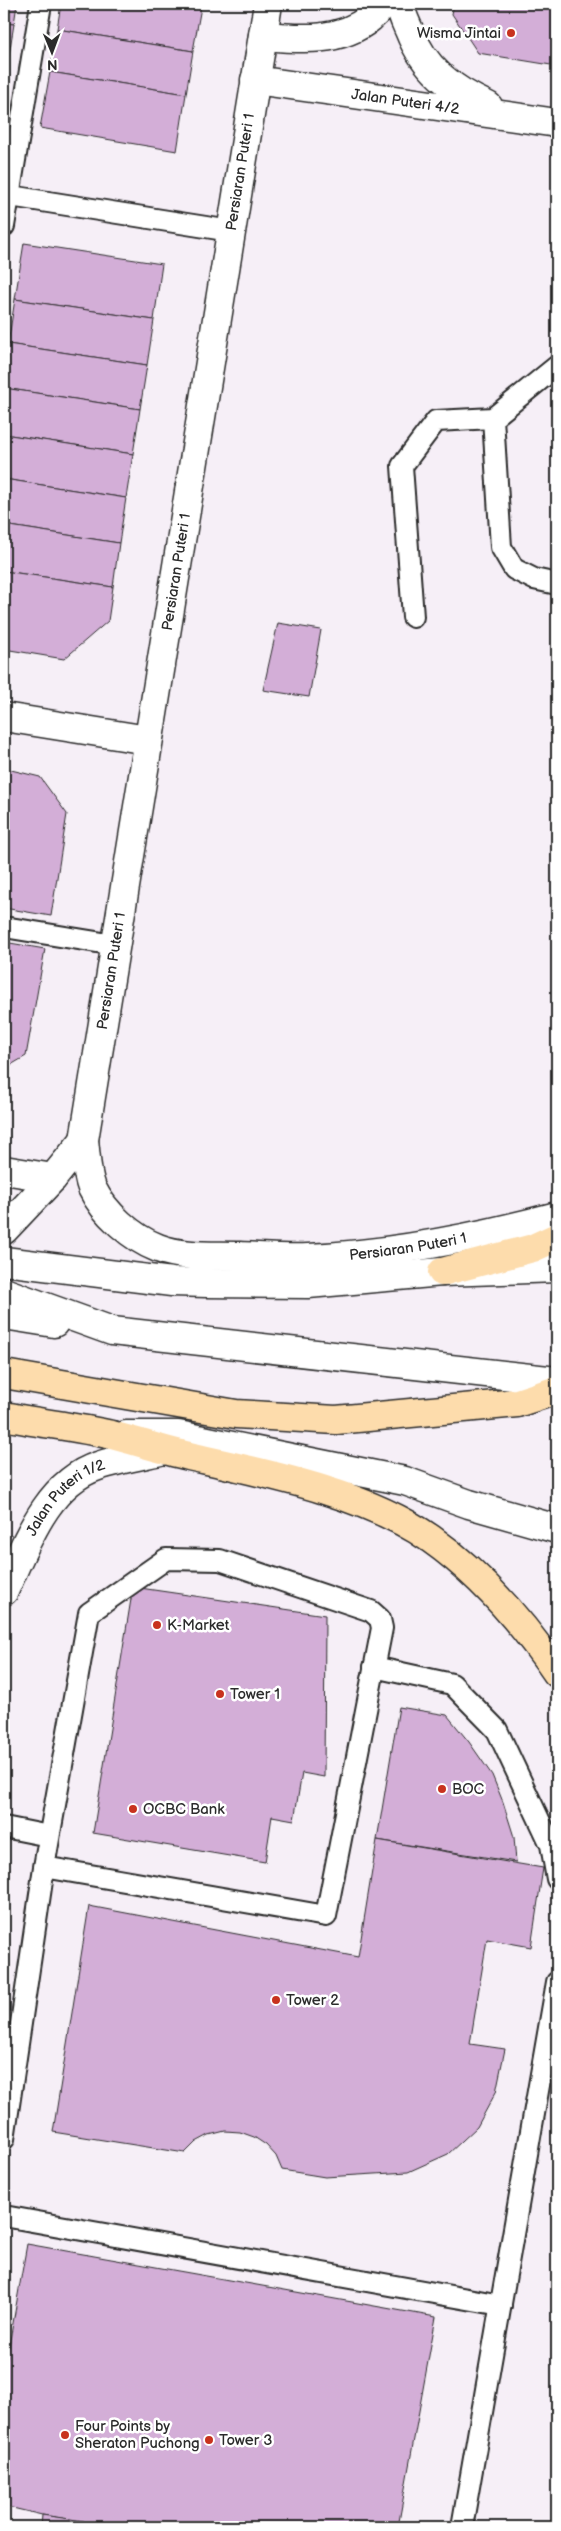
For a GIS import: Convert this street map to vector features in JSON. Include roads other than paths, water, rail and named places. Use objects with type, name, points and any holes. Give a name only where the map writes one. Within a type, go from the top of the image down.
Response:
[{"type":"highway","points":[[442,1272],[533,1248],[557,1237]]},
{"type":"highway","points":[[4,1374],[236,1414],[336,1420],[518,1402],[557,1390]]},
{"type":"highway","points":[[4,1416],[110,1435],[165,1450],[289,1478],[380,1512],[430,1538],[489,1587],[533,1638],[557,1673]]},
{"type":"street","name":"Persiaran Puteri 1","points":[[268,4],[84,1140],[88,1174],[93,1189],[110,1213],[130,1232],[158,1248],[185,1254],[307,1258],[406,1249],[492,1234],[557,1216]]},
{"type":"street","points":[[263,36],[294,38],[343,34],[360,26],[381,8],[383,4]]},
{"type":"street","points":[[400,4],[413,41],[425,63],[469,98],[510,116]]},
{"type":"street","name":"Jalan Puteri 4/2","points":[[255,80],[557,123]]},
{"type":"street","points":[[4,717],[148,740]]},
{"type":"street","points":[[4,1230],[53,1178],[84,1140]]},
{"type":"street","points":[[4,1170],[53,1178]]},
{"type":"street","points":[[4,1261],[172,1282],[207,1283],[308,1284],[442,1272],[557,1268]]},
{"type":"street","points":[[4,1292],[112,1331]]},
{"type":"street","points":[[4,1315],[112,1331],[557,1381]]},
{"type":"street","points":[[110,1435],[178,1435],[395,1479],[469,1504],[557,1529]]},
{"type":"street","name":"Jalan Puteri 1/2","points":[[4,1591],[45,1509],[62,1486],[96,1466],[165,1450]]},
{"type":"lane","points":[[4,226],[6,196],[41,4]]},
{"type":"lane","points":[[6,196],[231,231]]},
{"type":"lane","points":[[413,617],[402,466],[436,421],[493,418],[557,366]]},
{"type":"lane","points":[[493,418],[501,547],[514,569],[534,578],[557,584]]},
{"type":"lane","points":[[4,927],[115,945]]},
{"type":"lane","points":[[4,2140],[44,1867],[89,1613],[166,1559],[220,1560],[371,1611],[380,1619],[382,1628],[326,1916],[44,1867]]},
{"type":"lane","points":[[374,1667],[452,1684],[497,1730],[551,1845],[557,1879]]},
{"type":"lane","points":[[4,1827],[50,1836]]},
{"type":"lane","points":[[462,2527],[557,1982]]},
{"type":"lane","points":[[4,2216],[501,2305]]},
{"type":"place","name":"Wisma Jintai","points":[[511,33]]},
{"type":"place","name":"K-Market","points":[[157,1625]]},
{"type":"place","name":"Tower 1","points":[[220,1694]]},
{"type":"place","name":"BOC","points":[[442,1789]]},
{"type":"place","name":"OCBC Bank","points":[[133,1809]]},
{"type":"place","name":"Tower 2","points":[[276,2000]]},
{"type":"place","name":"Four Points by Sheraton Puchong","points":[[65,2435]]},
{"type":"place","name":"Tower 3","points":[[209,2440]]}]
